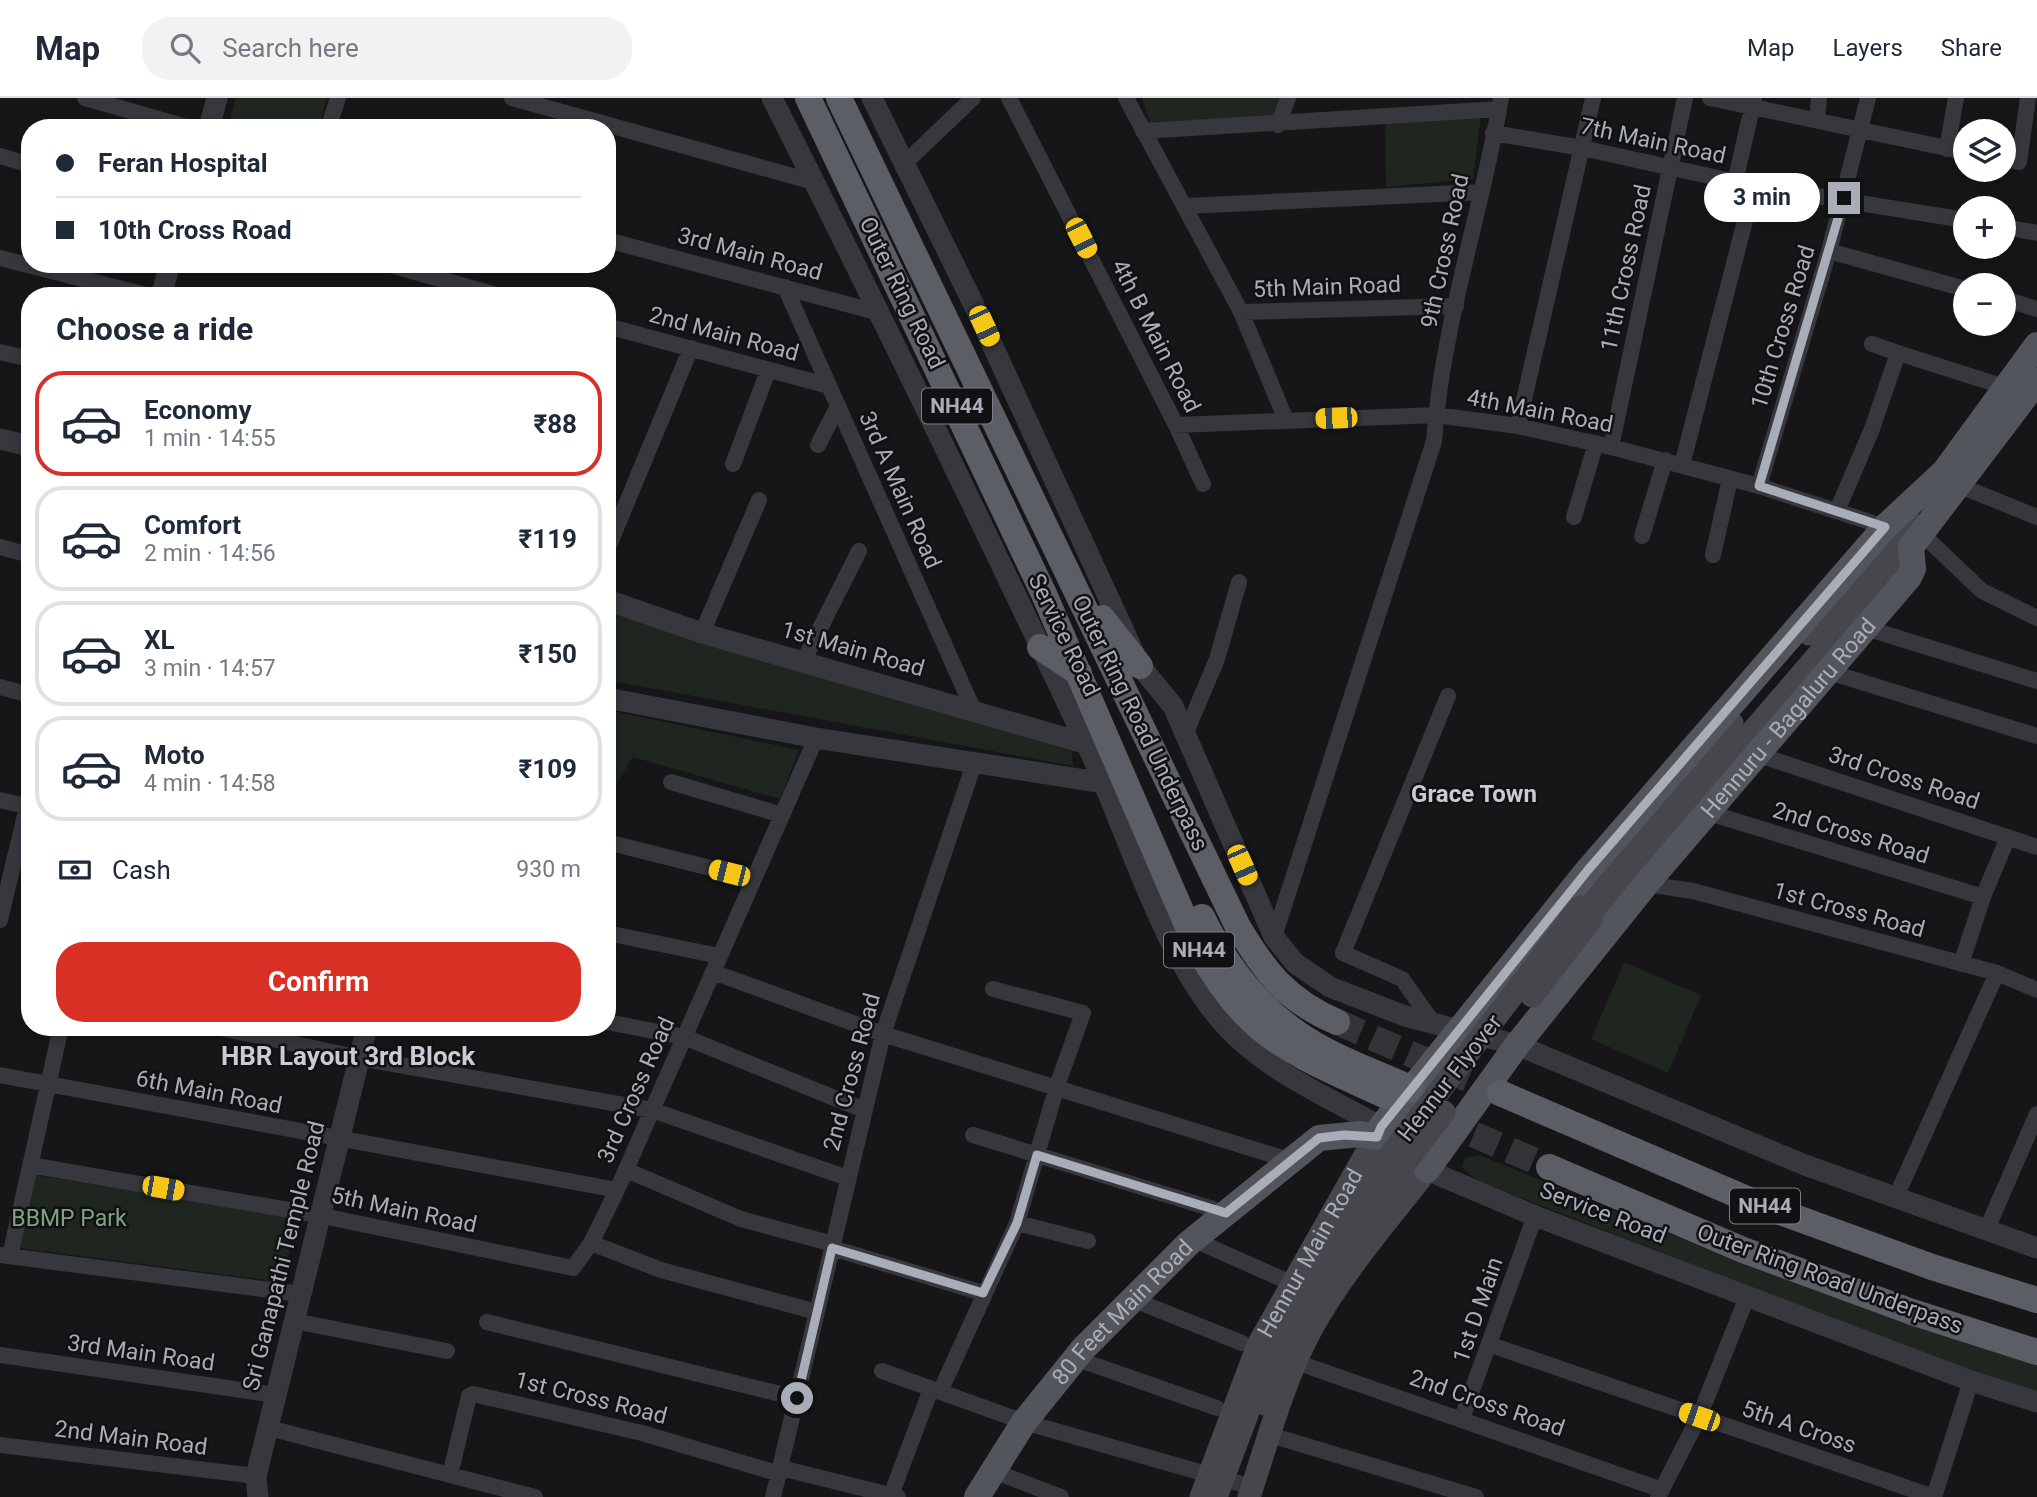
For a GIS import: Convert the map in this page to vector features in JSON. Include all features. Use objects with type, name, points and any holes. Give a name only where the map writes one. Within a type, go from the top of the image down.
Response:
[{"type":"highway","name":"Outer Ring Road","points":[[807,98],[933,357],[1098,719]]},
{"type":"highway","name":"Outer Ring Road","points":[[839,98],[1072,581]]},
{"type":"highway","points":[[1072,581],[1140,666]]},
{"type":"highway","name":"Outer Ring Road Underpass","points":[[1072,581],[1237,925],[1258,961],[1280,986],[1308,1010],[1337,1022]]},
{"type":"highway","points":[[1040,647],[1079,673]]},
{"type":"highway","points":[[1098,719],[1108,724],[1210,935],[1242,983],[1266,1009],[1314,1044],[1412,1089]]},
{"type":"highway","name":"Outer Ring Road Underpass","points":[[1098,719],[1194,941],[1227,996],[1247,1019],[1294,1054],[1385,1096]]},
{"type":"highway","name":"Outer Ring Road Underpass","points":[[1500,1093],[1761,1205],[1933,1268],[2037,1300]]},
{"type":"highway","name":"Outer Ring Road Underpass","points":[[1549,1167],[1743,1250],[1912,1312],[2037,1352]]},
{"type":"main road","points":[[1446,1027],[1588,870],[1885,527],[1945,471],[2037,345]]},
{"type":"main road","name":"Hennuru - Bagaluru Road","points":[[1517,1045],[1646,884],[1829,672],[1913,569],[1916,540],[2037,382]]},
{"type":"main road","name":"Hennur Flyover","points":[[1245,1494],[1272,1390],[1318,1293],[1372,1206],[1617,886],[1877,571],[1906,524],[1908,505]]},
{"type":"main road","name":"Hennur Flyover","points":[[1216,1497],[1271,1351],[1307,1279],[1356,1200],[1580,907],[1727,728],[1877,571],[1916,540]]},
{"type":"main road","name":"Hennur Main Road","points":[[1201,1497],[1258,1345],[1291,1283],[1376,1139],[1412,1089],[1446,1027]]},
{"type":"main road","name":"Hennur Main Road","points":[[1245,1494],[1296,1362],[1313,1326],[1362,1250],[1427,1170],[1517,1045]]},
{"type":"main road","name":"80 Feet Main Road","points":[[977,1497],[1083,1349],[1189,1243],[1319,1138],[1352,1135],[1376,1139]]},
{"type":"main road","name":"80 Feet Main Road","points":[[987,1497],[1031,1423],[1083,1361],[1201,1242],[1327,1150],[1339,1145],[1376,1139]]},
{"type":"street","points":[[211,119],[217,98]]},
{"type":"street","points":[[331,119],[338,98]]},
{"type":"street","points":[[512,98],[588,119]]},
{"type":"street","name":"Service Road","points":[[772,98],[880,313],[1087,744],[1169,936],[1195,988],[1224,1025],[1254,1052],[1376,1139],[1427,1170],[1535,1216],[1747,1297],[1971,1381],[2037,1402]]},
{"type":"street","points":[[872,98],[906,162],[1140,666],[1172,706],[1274,937],[1296,963],[1330,987],[1405,1016],[1517,1045],[1895,1199],[2037,1248]]},
{"type":"street","points":[[906,162],[972,98]]},
{"type":"street","name":"4th B Main Road","points":[[1009,98],[1176,425],[1203,485]]},
{"type":"street","points":[[1126,98],[1241,312],[1286,420]]},
{"type":"street","points":[[1278,125],[1287,98]]},
{"type":"street","points":[[1518,426],[1593,98]]},
{"type":"street","name":"11th Cross Road","points":[[1574,517],[1604,445],[1685,98]]},
{"type":"street","points":[[1710,98],[1753,103],[1816,120],[1953,150]]},
{"type":"street","points":[[1816,120],[1819,98]]},
{"type":"street","name":"10th Cross Road","points":[[1759,486],[1844,198],[1868,98]]},
{"type":"street","points":[[1947,149],[1956,98]]},
{"type":"street","points":[[2016,161],[2019,162],[2028,98]]},
{"type":"street","points":[[93,99],[160,119]]},
{"type":"street","points":[[1143,131],[1278,125],[1500,103]]},
{"type":"street","name":"9th Cross Road","points":[[1274,937],[1434,441],[1436,415],[1456,306],[1500,103]]},
{"type":"street","points":[[1735,182],[1753,103]]},
{"type":"street","points":[[616,127],[814,182]]},
{"type":"street","name":"7th Main Road","points":[[1493,133],[1581,148],[1754,186],[1844,198],[1953,218]]},
{"type":"street","points":[[0,156],[21,162]]},
{"type":"street","points":[[1682,466],[1754,186]]},
{"type":"street","points":[[1185,206],[1481,192]]},
{"type":"street","points":[[2016,229],[2037,233]]},
{"type":"street","name":"3rd Main Road","points":[[616,242],[880,313]]},
{"type":"street","points":[[1829,251],[1953,286]]},
{"type":"street","points":[[0,258],[21,263]]},
{"type":"street","points":[[59,273],[114,287]]},
{"type":"street","points":[[419,273],[468,287]]},
{"type":"street","name":"3rd A Main Road","points":[[785,287],[974,711]]},
{"type":"street","points":[[2016,303],[2037,309]]},
{"type":"street","name":"5th Main Road","points":[[1241,312],[1456,306]]},
{"type":"street","name":"2nd Main Road","points":[[616,328],[829,386]]},
{"type":"street","points":[[1872,344],[2005,387]]},
{"type":"street","points":[[616,528],[691,348]]},
{"type":"street","points":[[0,352],[21,357]]},
{"type":"street","points":[[1837,511],[1872,429],[1898,353]]},
{"type":"street","points":[[733,464],[768,371]]},
{"type":"street","points":[[818,445],[838,406]]},
{"type":"street","name":"4th Main Road","points":[[1176,425],[1436,415],[1518,426],[1665,460],[1759,486],[1885,527]]},
{"type":"street","points":[[0,439],[21,444]]},
{"type":"street","points":[[1642,536],[1665,460]]},
{"type":"street","points":[[1713,555],[1730,479]]},
{"type":"street","points":[[1958,485],[2037,517]]},
{"type":"street","points":[[702,633],[759,500]]},
{"type":"street","points":[[1916,540],[1982,591],[2037,618]]},
{"type":"street","points":[[0,547],[21,553]]},
{"type":"street","points":[[803,662],[859,551]]},
{"type":"street","points":[[1185,735],[1217,659],[1239,582]]},
{"type":"street","name":"1st Main Road","points":[[616,603],[702,633],[1087,744]]},
{"type":"street","points":[[1866,628],[2037,681]]},
{"type":"street","points":[[1829,672],[2037,736]]},
{"type":"street","points":[[0,687],[21,693]]},
{"type":"street","points":[[1446,1027],[1402,979],[1343,954],[1448,696]]},
{"type":"street","points":[[616,700],[974,764],[1105,783]]},
{"type":"street","name":"3rd Cross Road","points":[[591,1243],[617,1190],[816,737]]},
{"type":"street","name":"3rd Cross Road","points":[[1756,754],[2037,847]]},
{"type":"street","name":"2nd Cross Road","points":[[773,1497],[883,1034],[974,764]]},
{"type":"street","points":[[671,782],[782,815]]},
{"type":"street","points":[[0,800],[21,805]]},
{"type":"street","name":"2nd Cross Road","points":[[1706,812],[1983,897]]},
{"type":"street","points":[[0,920],[21,835]]},
{"type":"street","points":[[1961,964],[1983,897],[2008,837]]},
{"type":"street","points":[[616,844],[754,879]]},
{"type":"street","name":"1st Cross Road","points":[[1646,884],[1693,891],[1997,972],[2037,990]]},
{"type":"street","points":[[616,936],[716,964],[883,1034],[1292,1161]]},
{"type":"street","points":[[1895,1199],[1997,972]]},
{"type":"street","points":[[894,1496],[935,1391],[1017,1223],[1057,1086],[1083,1013],[993,989]]},
{"type":"street","points":[[616,1024],[684,1037],[864,1110]]},
{"type":"street","points":[[59,1036],[30,1165],[5,1256],[301,1294]]},
{"type":"street","points":[[258,1036],[359,1058],[652,1111],[848,1178]]},
{"type":"street","name":"Sri Ganapathi Temple Road","points":[[257,1487],[268,1428],[323,1216],[365,1036]]},
{"type":"street","name":"6th Main Road","points":[[0,1074],[339,1140],[617,1190]]},
{"type":"street","points":[[1986,1231],[2037,1114]]},
{"type":"street","points":[[973,1135],[1226,1213]]},
{"type":"street","name":"5th Main Road","points":[[30,1165],[323,1216],[573,1268],[591,1243]]},
{"type":"street","points":[[625,1170],[741,1219],[983,1293]]},
{"type":"street","name":"1st D Main","points":[[1462,1418],[1491,1345],[1535,1216]]},
{"type":"street","points":[[1017,1223],[1088,1241]]},
{"type":"street","points":[[1201,1242],[1291,1283]]},
{"type":"street","points":[[591,1243],[661,1270],[817,1312]]},
{"type":"street","points":[[1660,1493],[1699,1417],[1747,1297]]},
{"type":"street","points":[[1139,1302],[1242,1343]]},
{"type":"street","points":[[294,1321],[447,1351]]},
{"type":"street","points":[[487,1322],[797,1398]]},
{"type":"street","name":"5th A Cross","points":[[1491,1345],[1934,1497]]},
{"type":"street","name":"3rd Main Road","points":[[0,1355],[276,1395]]},
{"type":"street","points":[[1083,1361],[1217,1408]]},
{"type":"street","name":"2nd Cross Road","points":[[1296,1362],[1462,1418],[1660,1493]]},
{"type":"street","points":[[882,1371],[1031,1423],[1210,1473],[1245,1494]]},
{"type":"street","points":[[1934,1497],[1971,1381]]},
{"type":"street","name":"1st Cross Road","points":[[450,1475],[469,1396],[473,1394],[642,1433],[780,1471],[894,1496]]},
{"type":"street","points":[[268,1428],[535,1497]]},
{"type":"street","points":[[1270,1435],[1476,1497]]},
{"type":"street","name":"2nd Main Road","points":[[0,1445],[257,1487]]},
{"type":"street","points":[[1001,1474],[1061,1497]]},
{"type":"green space","points":[[236,98],[327,98],[321,119],[230,119]]},
{"type":"green space","points":[[1142,98],[1280,98],[1274,117],[1150,122]]},
{"type":"green space","points":[[1481,115],[1473,179],[1386,187],[1385,121]]},
{"type":"green space","points":[[616,611],[1072,751],[1073,766],[616,682]]},
{"type":"green space","points":[[616,712],[799,750],[780,799],[633,757],[616,785]]},
{"type":"green space","points":[[1624,962],[1701,995],[1668,1073],[1591,1039]]},
{"type":"green space","points":[[1480,1155],[1742,1264],[1916,1327],[2037,1364],[2037,1394],[1974,1374],[1478,1181],[1462,1167],[1465,1158]]},
{"type":"green space","name":"BBMP Park","points":[[35,1175],[300,1218],[280,1282],[19,1248]]},
{"type":"tunnel","points":[[1337,1022],[1500,1093]]},
{"type":"tunnel","points":[[1438,1119],[1549,1167]]},
{"type":"district","name":"Grace Town","points":[[1474,794]]},
{"type":"district","name":"HBR Layout 3rd Block","points":[[348,1056]]},
{"type":"route","points":[[797,1398],[832,1248],[983,1293],[1017,1223],[1037,1155],[1226,1213],[1319,1138],[1331,1135],[1377,1137],[1381,1127],[1588,870],[1885,527],[1759,486],[1844,198]]}]
